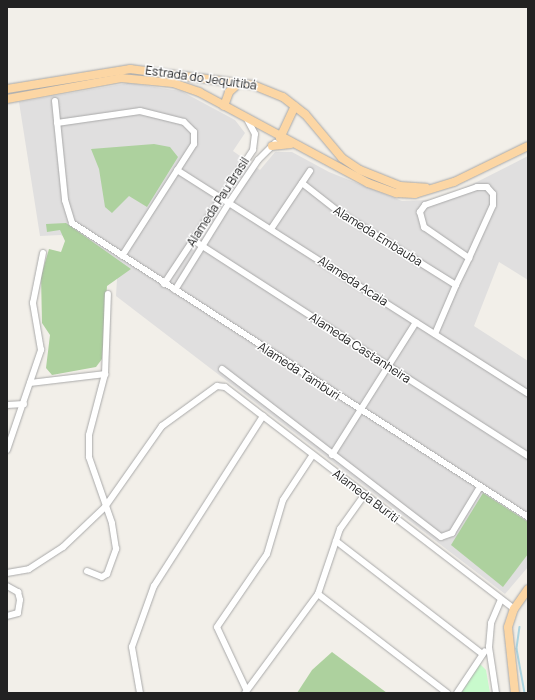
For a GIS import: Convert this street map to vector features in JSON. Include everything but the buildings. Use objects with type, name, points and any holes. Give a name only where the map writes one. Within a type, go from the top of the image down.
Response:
[{"type":"main road","name":"Estrada do Jequitibá","points":[[7,89],[130,69],[239,83],[268,89],[295,106],[324,133],[342,158],[360,170],[400,186],[432,188]]},
{"type":"main road","name":"Estrada do Jequitibá","points":[[7,99],[83,83],[147,78],[199,92],[280,138],[298,145],[368,183],[396,193],[415,194],[454,182],[528,146]]},
{"type":"main road","points":[[224,106],[229,92],[239,83]]},
{"type":"main road","points":[[280,138],[295,106]]},
{"type":"main road","points":[[272,146],[298,145]]},
{"type":"main road","points":[[515,693],[508,638],[514,609],[528,589]]},
{"type":"street","points":[[55,101],[57,123],[140,111],[184,122],[192,128],[195,140],[122,256]]},
{"type":"street","name":"Alameda Pau Brasil","points":[[164,284],[253,150],[255,134],[246,118]]},
{"type":"street","name":"Alameda Tamburi","points":[[57,123],[66,208],[72,223],[164,284],[528,517]]},
{"type":"street","name":"Alameda Pau Brasil","points":[[174,290],[229,203],[261,157],[280,138]]},
{"type":"street","points":[[253,150],[261,157]]},
{"type":"street","name":"Alameda Acaia","points":[[177,170],[222,197],[229,203],[528,394]]},
{"type":"street","points":[[271,229],[310,171]]},
{"type":"street","name":"Alameda Embauba","points":[[302,183],[339,212],[456,285]]},
{"type":"street","points":[[435,334],[493,205],[493,194],[487,187],[477,187],[425,205],[420,212],[420,222],[469,258]]},
{"type":"street","name":"Alameda Castanheira","points":[[193,240],[528,456]]},
{"type":"street","points":[[7,450],[10,437],[24,404],[41,350],[33,303],[43,253]]},
{"type":"street","points":[[87,571],[102,577],[113,564],[114,534],[89,457],[89,435],[105,374],[108,294]]},
{"type":"street","points":[[332,454],[416,322]]},
{"type":"street","points":[[222,369],[428,530],[441,537],[452,533],[480,487]]},
{"type":"street","points":[[30,383],[105,374]]},
{"type":"street","name":"Alameda Buriti","points":[[105,508],[162,426],[217,386],[225,387],[312,456],[365,494],[514,609]]},
{"type":"street","points":[[7,405],[24,404]]},
{"type":"street","points":[[140,693],[132,647],[154,586],[170,557],[263,416]]},
{"type":"street","points":[[312,456],[283,500],[267,554],[224,615],[217,634],[245,691],[318,594],[336,541],[346,518],[365,494]]},
{"type":"street","points":[[7,573],[29,569],[50,557],[105,508]]},
{"type":"street","points":[[336,541],[482,654]]},
{"type":"street","points":[[7,586],[18,592],[20,600],[18,613],[7,616]]},
{"type":"street","points":[[318,594],[447,693]]},
{"type":"street","points":[[496,693],[489,647],[491,623],[501,600]]},
{"type":"street","points":[[457,693],[482,654],[489,647]]},
{"type":"shaded area","points":[[128,83],[181,91],[235,120],[245,133],[233,151],[260,170],[275,152],[292,152],[329,172],[402,201],[430,200],[463,189],[528,156],[528,280],[499,262],[474,326],[528,361],[528,567],[505,594],[116,296],[117,279],[108,266],[61,235],[40,236],[19,102]]},
{"type":"green space","points":[[154,144],[170,147],[178,157],[147,207],[129,196],[112,213],[105,207],[99,169],[91,149]]},
{"type":"green space","points":[[66,223],[131,269],[107,286],[102,359],[96,367],[52,375],[46,368],[50,335],[42,323],[41,276],[49,249],[61,252],[65,241],[60,230],[47,232],[46,224]]},
{"type":"green space","points":[[483,493],[528,522],[528,554],[503,587],[451,545]]},
{"type":"green space","points":[[332,652],[387,693],[297,693],[312,670]]},
{"type":"green space","points":[[479,663],[486,670],[490,693],[461,693]]},
{"type":"waterway","points":[[520,627],[517,649],[525,693]]}]
